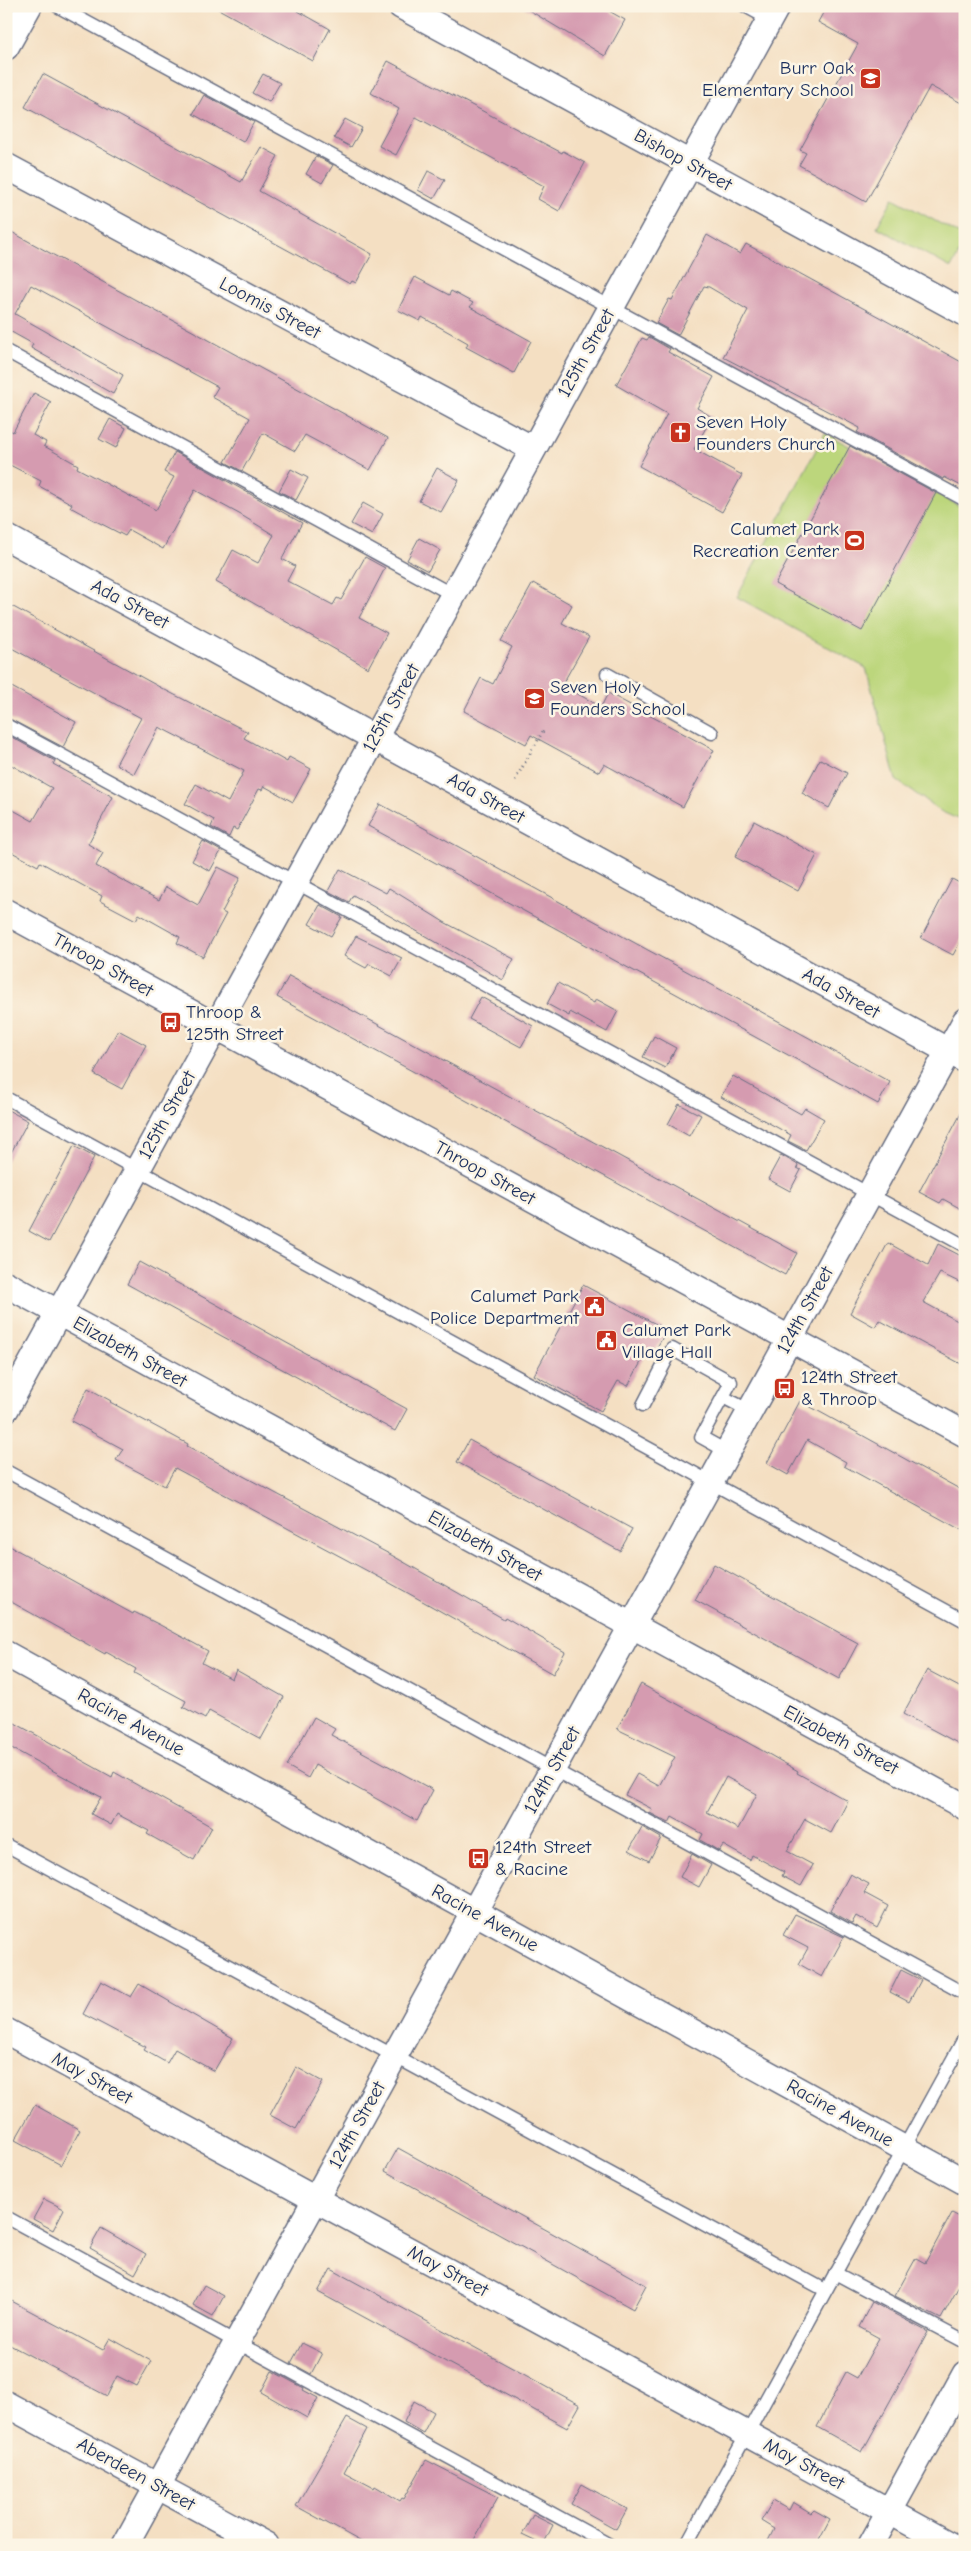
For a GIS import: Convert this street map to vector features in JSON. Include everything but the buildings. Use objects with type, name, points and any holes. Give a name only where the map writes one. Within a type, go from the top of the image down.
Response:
[{"type":"street","points":[[6,47],[29,6]]},
{"type":"street","name":"Bishop Street","points":[[401,6],[965,313]]},
{"type":"street","name":"125th Street","points":[[6,1409],[773,13]]},
{"type":"street","name":"Loomis Street","points":[[6,166],[533,449]]},
{"type":"street","name":"Ada Street","points":[[6,537],[957,1055]]},
{"type":"street","name":"Throop Street","points":[[6,912],[965,1434]]},
{"type":"street","name":"124th Street","points":[[126,2545],[870,1194],[957,1055],[965,1021]]},
{"type":"street","name":"Elizabeth Street","points":[[6,1284],[965,1807]]},
{"type":"street","name":"Racine Avenue","points":[[6,1654],[965,2182]]},
{"type":"street","name":"May Street","points":[[6,2031],[952,2545]]},
{"type":"street","points":[[871,2545],[965,2374]]},
{"type":"street","name":"Aberdeen Street","points":[[6,2404],[266,2545]]},
{"type":"lane","points":[[58,6],[965,500]]},
{"type":"lane","points":[[745,6],[773,13]]},
{"type":"lane","points":[[6,351],[453,595]]},
{"type":"lane","points":[[607,674],[712,733]]},
{"type":"lane","points":[[6,724],[965,1246]]},
{"type":"lane","points":[[6,1098],[965,1621]]},
{"type":"lane","points":[[643,1405],[672,1349],[731,1382],[701,1437],[728,1452]]},
{"type":"lane","points":[[723,1397],[750,1411]]},
{"type":"lane","points":[[6,1471],[965,1994]]},
{"type":"lane","points":[[6,1846],[826,2290]]},
{"type":"lane","points":[[686,2545],[965,2037]]},
{"type":"lane","points":[[6,2217],[610,2545]]},
{"type":"lane","points":[[835,2273],[965,2342]]},
{"type":"path","points":[[515,780],[543,731]]},
{"type":"green space","points":[[893,198],[965,237],[965,243],[951,268],[877,227]]},
{"type":"green space","points":[[825,433],[965,509],[965,822],[942,812],[896,780],[866,668],[737,597]]},
{"type":"place","name":"Burr Oak Elementary School","points":[[870,79]]},
{"type":"place","name":"Seven Holy Founders Church","points":[[680,433]]},
{"type":"place","name":"Calumet Park Recreation Center","points":[[855,540]]},
{"type":"place","name":"Seven Holy Founders School","points":[[534,698]]},
{"type":"place","name":"Throop & 125th Street","points":[[170,1023]]},
{"type":"place","name":"Calumet Park Police Department","points":[[595,1307]]},
{"type":"place","name":"Calumet Park Village Hall","points":[[606,1341]]},
{"type":"place","name":"124th Street & Throop","points":[[785,1388]]},
{"type":"place","name":"124th Street & Racine","points":[[479,1858]]}]
